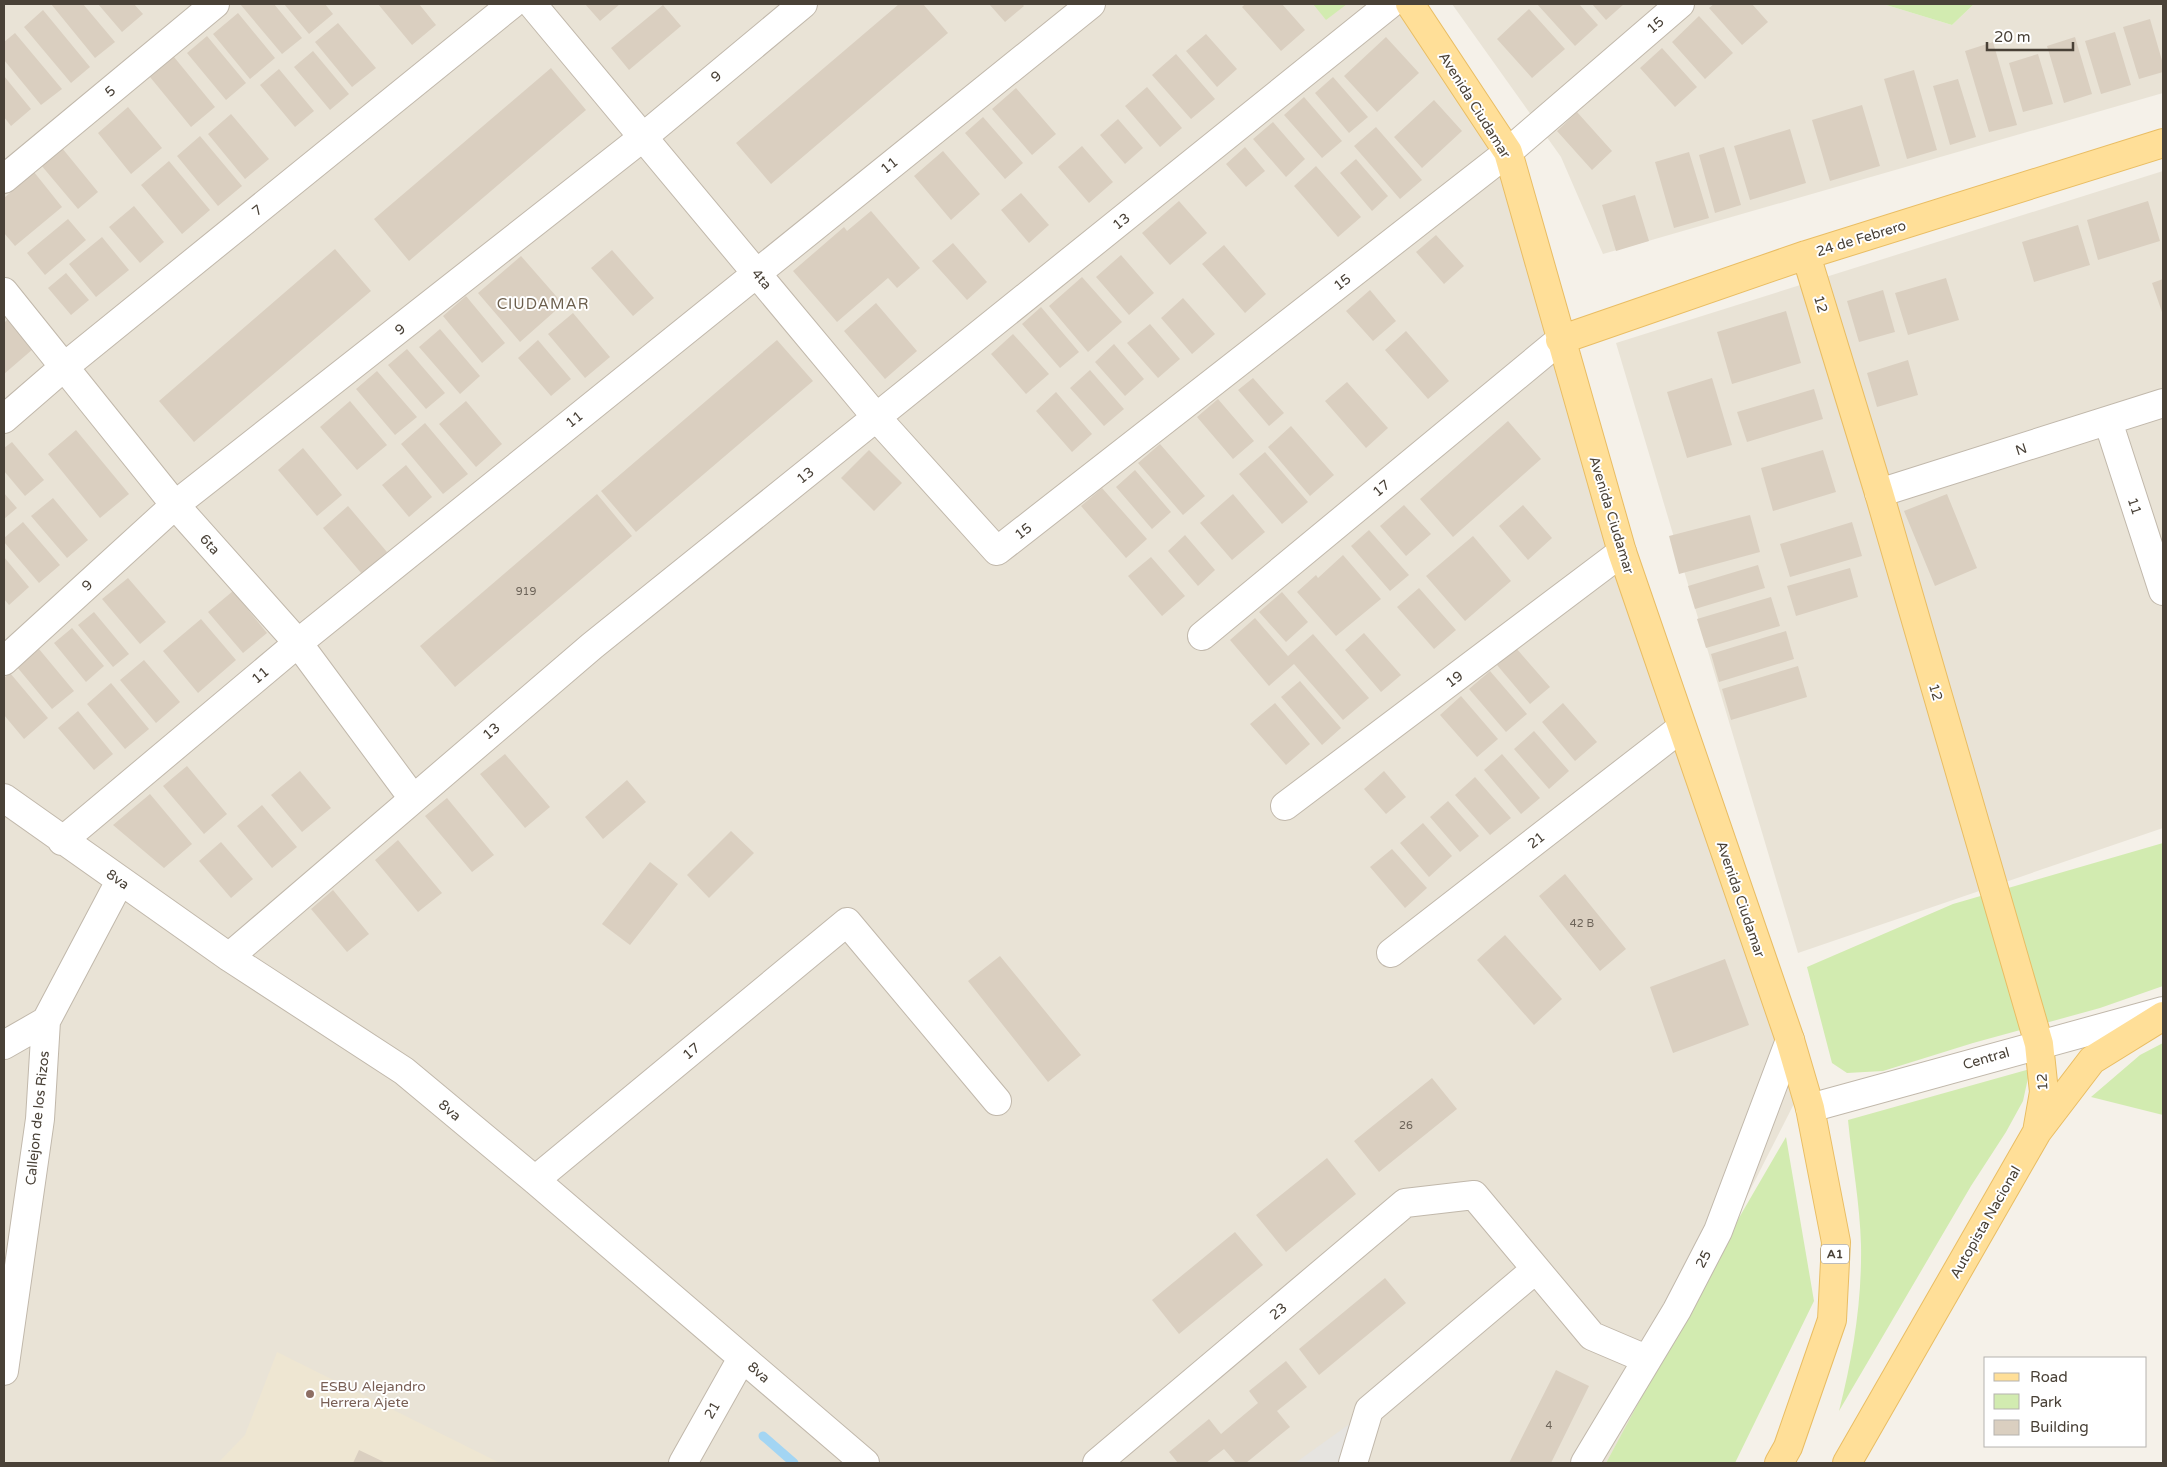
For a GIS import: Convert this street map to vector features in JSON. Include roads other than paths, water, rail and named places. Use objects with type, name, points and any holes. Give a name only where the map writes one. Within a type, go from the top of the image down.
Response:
[{"type":"main road","name":"Avenida Ciudamar","points":[[1410,4],[1508,152],[1547,284],[1560,340],[1622,552],[1681,728],[1790,1040]]},
{"type":"main road","name":"24 de Febrero","points":[[1560,340],[1806,255],[2163,143]]},
{"type":"main road","name":"12","points":[[1806,255],[1879,494],[2039,1044],[2044,1092],[2037,1132]]},
{"type":"main road","name":"Autopista Nacional","points":[[1847,1463],[2037,1132],[2092,1060],[2163,1016]]},
{"type":"main road","name":"A1","points":[[1779,1463],[1788,1447],[1832,1320],[1836,1242],[1810,1108],[1790,1040]]},
{"type":"street","name":"5","points":[[4,179],[215,4]]},
{"type":"street","name":"7","points":[[4,419],[64,367],[512,4]]},
{"type":"street","name":"4ta","points":[[532,4],[877,418],[997,551]]},
{"type":"street","name":"9","points":[[4,661],[175,505],[642,138],[803,4]]},
{"type":"street","name":"11","points":[[62,840],[298,643],[756,272],[1091,4]]},
{"type":"street","name":"13","points":[[229,957],[412,797],[592,646],[1390,4]]},
{"type":"street","name":"15","points":[[997,551],[1508,152],[1680,4]]},
{"type":"street","name":"6ta","points":[[4,292],[175,505],[298,643],[412,797]]},
{"type":"street","name":"17","points":[[1202,636],[1560,340]]},
{"type":"street","name":"N","points":[[1879,494],[2163,404]]},
{"type":"street","name":"11","points":[[2108,421],[2163,591]]},
{"type":"street","name":"19","points":[[1285,806],[1622,552]]},
{"type":"street","name":"21","points":[[1391,952],[1681,728]]},
{"type":"street","name":"8va","points":[[4,798],[229,957],[404,1071],[535,1180],[865,1463]]},
{"type":"street","name":"Callejon de los Rizos","points":[[4,1371],[40,1119],[46,1021],[120,881]]},
{"type":"street","name":"17","points":[[535,1180],[847,922],[997,1101]]},
{"type":"street","name":"Central","points":[[1810,1108],[2163,1011]]},
{"type":"street","points":[[4,1046],[46,1021]]},
{"type":"street","name":"25","points":[[1585,1463],[1677,1310],[1718,1231],[1790,1040]]},
{"type":"street","name":"23","points":[[1097,1463],[1405,1203],[1474,1196],[1536,1269]]},
{"type":"street","points":[[1353,1463],[1369,1410],[1536,1269],[1592,1336],[1646,1359]]},
{"type":"street","name":"21","points":[[683,1463],[742,1358]]},
{"type":"waterway","points":[[763,1436],[794,1463]]},
{"type":"place","name":"ESBU Alejandro Herrera Ajete","points":[[310,1394]]},
{"type":"district","name":"CIUDAMAR","points":[[543,304]]}]
